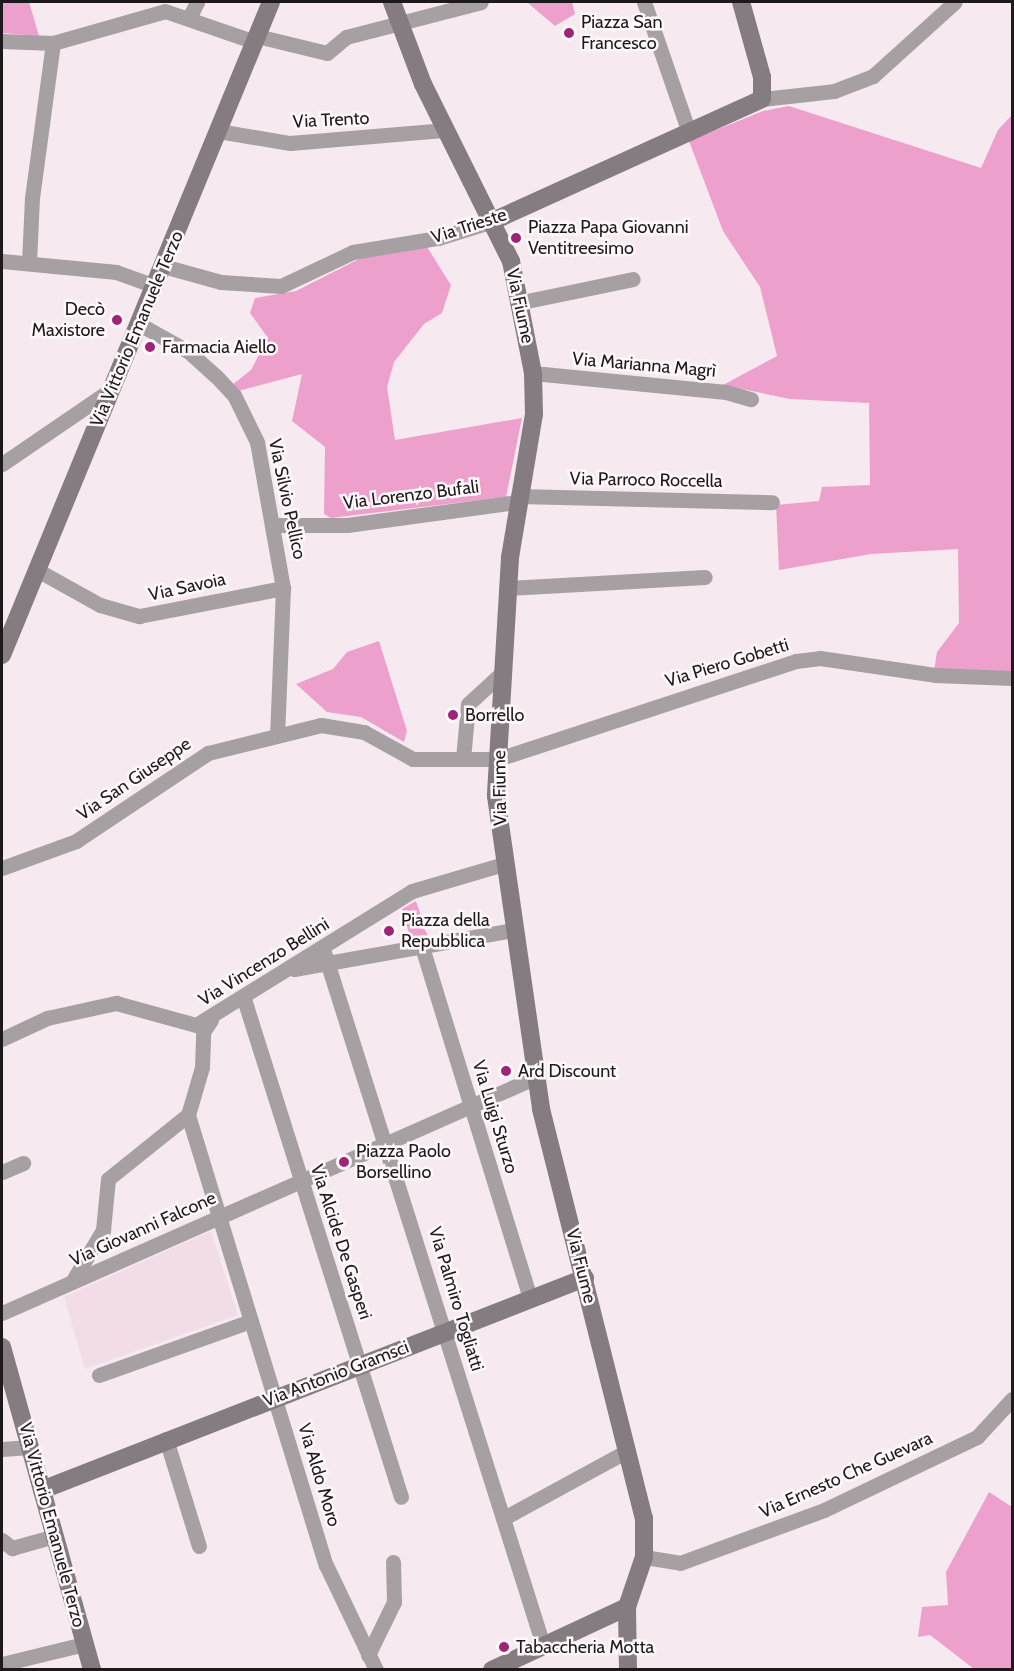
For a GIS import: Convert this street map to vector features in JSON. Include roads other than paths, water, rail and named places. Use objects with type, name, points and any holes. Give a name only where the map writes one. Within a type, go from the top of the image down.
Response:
[{"type":"street","points":[[182,11],[197,2]]},
{"type":"street","name":"Via Vittorio Emanuele Terzo","points":[[2,656],[272,2]]},
{"type":"street","name":"Via Fiume","points":[[392,2],[398,22],[446,130],[493,221],[522,302],[533,373],[534,414],[518,499],[508,588],[498,759],[504,864],[534,1078],[644,1518],[644,1557],[627,1607],[628,1670]]},
{"type":"street","points":[[2,40],[53,43],[165,11],[182,11],[256,39],[332,51],[346,37],[481,2]]},
{"type":"street","points":[[644,2],[689,134]]},
{"type":"street","points":[[741,2],[762,77],[762,99],[834,90],[873,76],[955,2]]},
{"type":"street","points":[[29,263],[32,198],[53,43]]},
{"type":"street","name":"Via Trieste","points":[[164,266],[221,282],[281,286],[353,252],[438,238],[493,221],[762,99]]},
{"type":"street","name":"Via Trento","points":[[218,131],[290,143],[446,130]]},
{"type":"street","points":[[2,261],[116,272],[155,286]]},
{"type":"street","points":[[522,302],[633,279]]},
{"type":"street","name":"Via Silvio Pellico","points":[[139,324],[189,352],[234,395],[257,442],[284,588],[277,735]]},
{"type":"street","name":"Via Marianna Magrì","points":[[533,373],[726,392],[751,399]]},
{"type":"street","points":[[2,464],[112,389]]},
{"type":"street","name":"Via Lorenzo Bufali","points":[[274,525],[347,525],[518,499]]},
{"type":"street","name":"Via Parroco Roccella","points":[[518,499],[772,502]]},
{"type":"street","name":"Via Savoia","points":[[38,570],[100,604],[140,616],[284,588]]},
{"type":"street","points":[[508,588],[705,577]]},
{"type":"street","name":"Via Piero Gobetti","points":[[498,759],[796,661],[820,658],[935,675],[1012,678]]},
{"type":"street","points":[[463,759],[468,704],[504,670]]},
{"type":"street","name":"Via San Giuseppe","points":[[2,868],[76,841],[208,753],[277,735],[333,725],[364,732],[413,759],[498,759]]},
{"type":"street","name":"Via Vincenzo Bellini","points":[[2,1039],[47,1017],[116,1003],[184,1024],[211,1020],[412,891],[504,864]]},
{"type":"street","points":[[290,969],[329,965],[513,930]]},
{"type":"street","name":"Via Luigi Sturzo","points":[[422,947],[530,1299]]},
{"type":"street","name":"Via Palmiro Togliatti","points":[[323,949],[387,1143],[543,1645]]},
{"type":"street","name":"Via Alcide De Gasperi","points":[[244,999],[401,1497]]},
{"type":"street","points":[[72,1281],[103,1230],[108,1179],[188,1115],[202,1067],[203,1032],[211,1020]]},
{"type":"street","points":[[387,1143],[534,1078]]},
{"type":"street","name":"Via Aldo Moro","points":[[188,1115],[326,1565],[376,1670]]},
{"type":"street","name":"Via Giovanni Falcone","points":[[2,1313],[387,1143]]},
{"type":"street","points":[[2,1172],[23,1163]]},
{"type":"street","name":"Via Antonio Gramsci","points":[[41,1486],[585,1278]]},
{"type":"street","points":[[99,1376],[251,1320]]},
{"type":"street","name":"Via Vittorio Emanuele Terzo","points":[[2,1347],[92,1670]]},
{"type":"street","name":"Via Ernesto Che Guevara","points":[[644,1557],[680,1563],[824,1510],[977,1437],[1012,1399]]},
{"type":"street","points":[[166,1439],[199,1546]]},
{"type":"street","points":[[2,1449],[30,1447]]},
{"type":"street","points":[[504,1518],[627,1451]]},
{"type":"street","points":[[5,1547],[55,1536]]},
{"type":"street","points":[[368,1655],[394,1602],[393,1562]]},
{"type":"street","points":[[492,1670],[627,1607]]},
{"type":"street","points":[[2,1664],[84,1644]]},
{"type":"place","name":"Piazza San Francesco","points":[[569,33]]},
{"type":"place","name":"Piazza Papa Giovanni Ventitreesimo","points":[[516,238]]},
{"type":"place","name":"Decò Maxistore","points":[[117,320]]},
{"type":"place","name":"Farmacia Aiello","points":[[150,347]]},
{"type":"place","name":"Borrello","points":[[453,715]]},
{"type":"place","name":"Piazza della Repubblica","points":[[389,931]]},
{"type":"place","name":"Ard Discount","points":[[506,1071]]},
{"type":"place","name":"Piazza Paolo Borsellino","points":[[344,1162]]},
{"type":"place","name":"Tabaccheria Motta","points":[[504,1647]]}]
